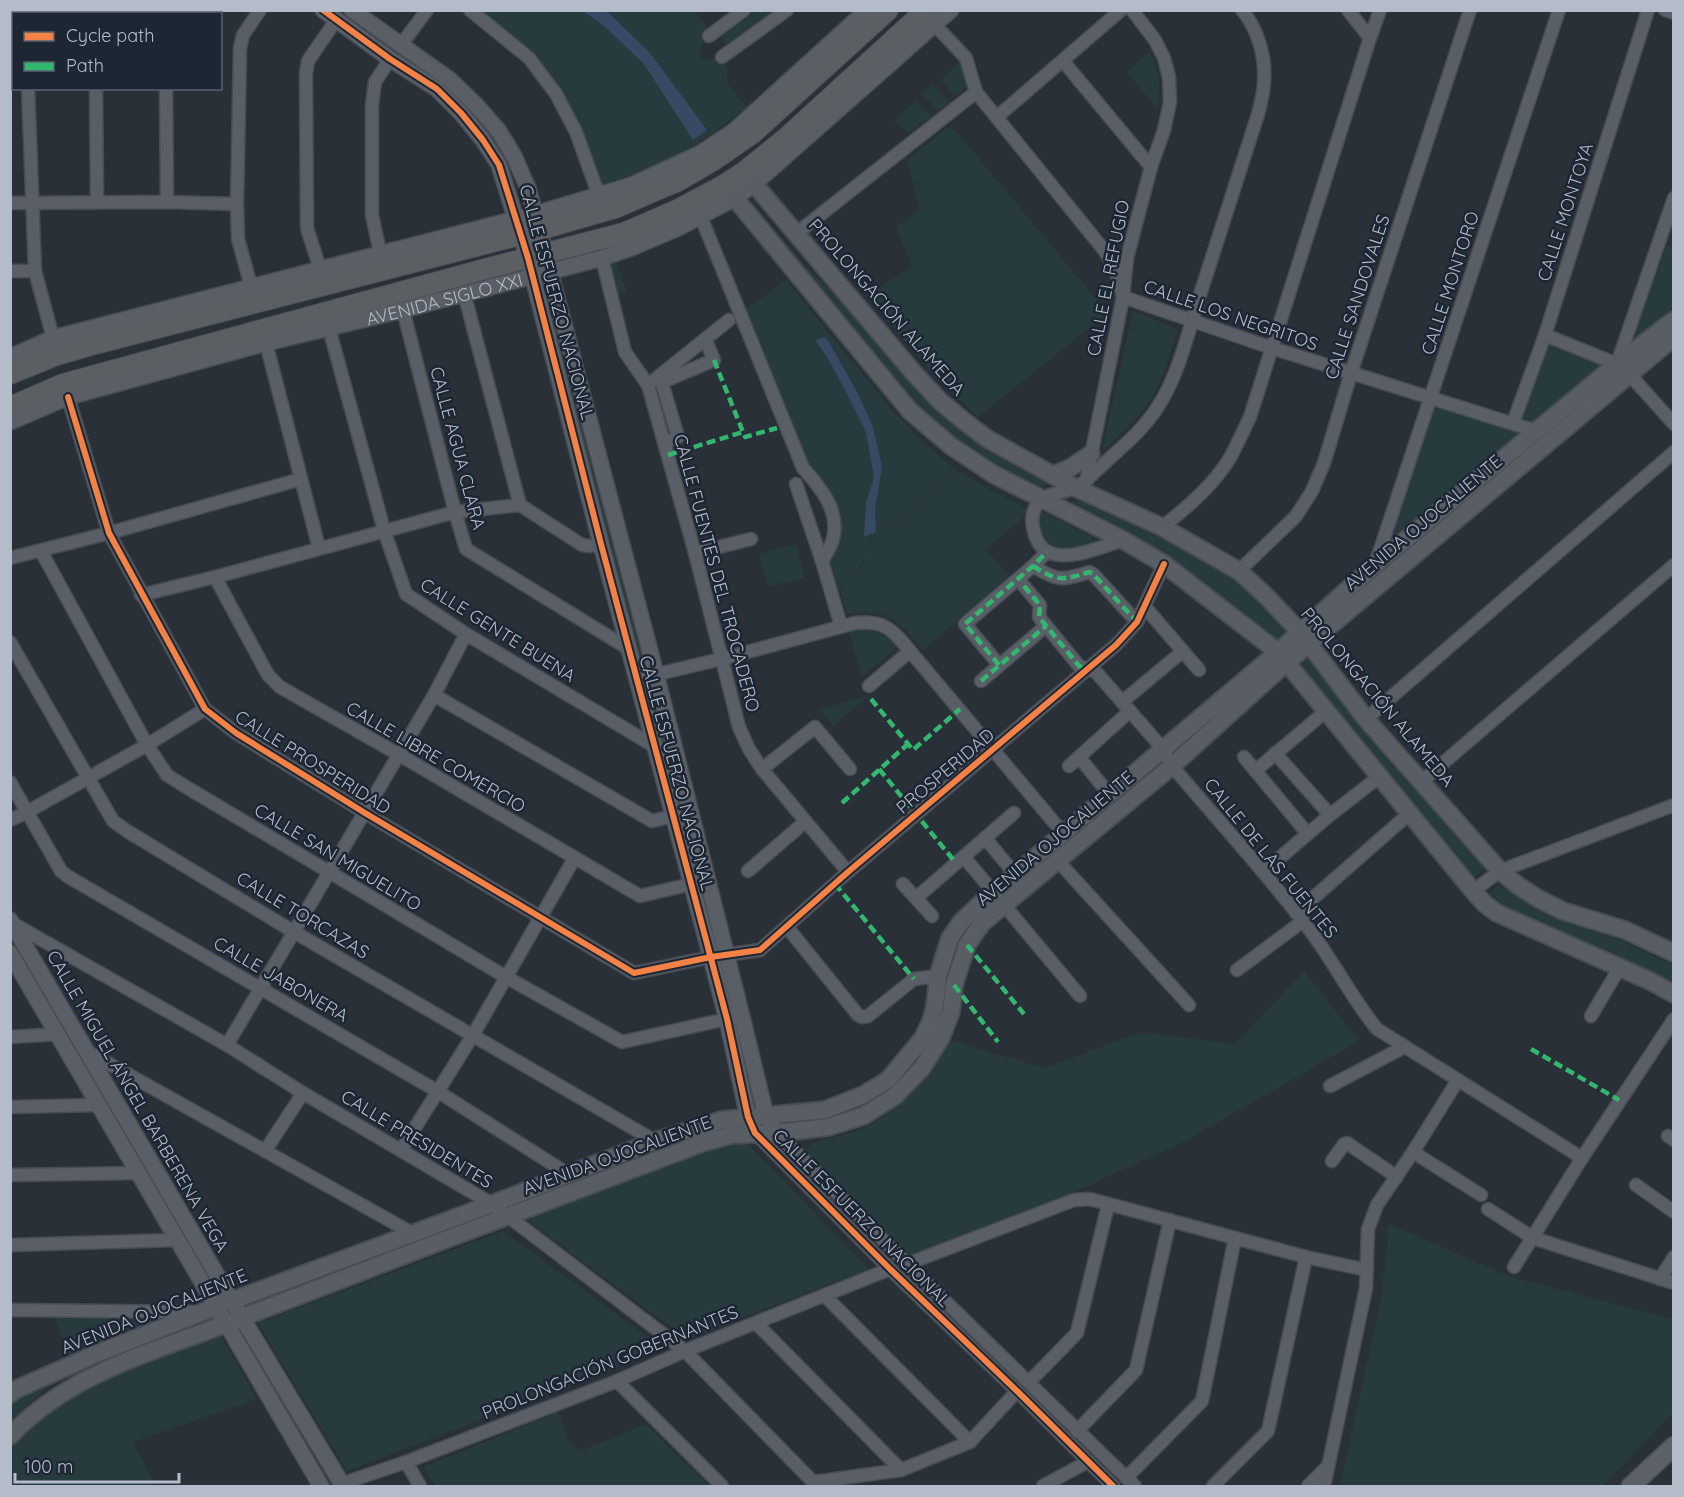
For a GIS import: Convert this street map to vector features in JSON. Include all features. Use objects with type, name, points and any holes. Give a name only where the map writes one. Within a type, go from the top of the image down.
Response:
[{"type":"highway","points":[[10,374],[54,356],[382,262],[528,224],[615,208],[678,180],[714,160],[753,133],[888,10]]},
{"type":"highway","name":"AVENIDA SIGLO XXI","points":[[10,407],[63,384],[110,370],[539,265],[729,191],[749,178],[786,138],[931,18]]},
{"type":"highway","points":[[753,133],[777,94]]},
{"type":"highway","points":[[632,185],[678,180]]},
{"type":"main road","name":"PROLONGACIÓN ALAMEDA","points":[[749,178],[913,372],[940,401],[964,422],[986,438],[1053,475],[1081,484],[1239,571],[1268,598],[1304,638],[1366,719],[1500,871],[1539,899],[1563,910],[1625,930],[1674,953]]},
{"type":"main road","points":[[729,191],[910,411],[951,446],[993,474],[1123,540],[1164,564],[1282,657],[1485,904],[1497,913],[1620,967],[1674,994]]},
{"type":"main road","name":"AVENIDA OJOCALIENTE","points":[[13,1392],[96,1354],[217,1306],[656,1141],[722,1120],[825,1110],[863,1095],[888,1080],[923,1038],[931,1021],[938,976],[950,938],[962,921],[993,892],[1163,749],[1282,657],[1623,369],[1674,320]]},
{"type":"main road","name":"AVENIDA OJOCALIENTE","points":[[1304,638],[1374,566],[1536,431],[1623,369],[1674,337]]},
{"type":"main road","points":[[1053,475],[1070,468],[1091,454]]},
{"type":"main road","name":"AVENIDA OJOCALIENTE","points":[[10,1436],[25,1420],[52,1399],[80,1382],[133,1358],[507,1216],[705,1142],[731,1135],[828,1127],[863,1116],[895,1096],[922,1068],[941,1038],[951,1012],[954,985],[967,945],[982,923],[1172,766],[1282,657]]},
{"type":"main road","points":[[1631,1486],[1674,1445]]},
{"type":"street","points":[[251,286],[238,239],[240,48],[243,35],[260,10]]},
{"type":"street","name":"CALLE ESFUERZO NACIONAL","points":[[323,10],[390,59],[437,89],[461,113],[483,140],[499,165],[528,224],[656,674],[766,1116],[777,1133],[907,1264],[1130,1482]]},
{"type":"street","name":"CALLE ESFUERZO NACIONAL","points":[[352,10],[449,79],[498,130],[528,188],[528,224]]},
{"type":"street","points":[[401,45],[427,10]]},
{"type":"street","points":[[470,10],[529,58],[556,94],[576,132],[599,196]]},
{"type":"street","points":[[709,36],[744,10]]},
{"type":"street","points":[[722,57],[787,10]]},
{"type":"street","points":[[528,224],[632,185],[701,153],[734,131],[777,94],[867,10]]},
{"type":"street","name":"AVENIDA SIGLO XXI","points":[[931,18],[951,10]]},
{"type":"street","points":[[997,117],[1121,10]]},
{"type":"street","name":"CALLE EL REFUGIO","points":[[1081,484],[1091,454],[1123,297],[1127,258],[1170,102],[1169,77],[1164,58],[1155,40],[1132,10]]},
{"type":"street","points":[[1123,540],[1074,555],[1060,556],[1047,552],[1036,539],[1032,519],[1034,510],[1041,499],[1081,484],[1137,432],[1157,408],[1166,392],[1192,320],[1259,111],[1264,81],[1261,48],[1242,10]]},
{"type":"street","points":[[1348,10],[1370,38]]},
{"type":"street","points":[[1162,527],[1192,503],[1231,457],[1250,417],[1380,10]]},
{"type":"street","name":"CALLE SANDOVALES","points":[[1239,571],[1296,516],[1312,491],[1324,463],[1351,373],[1470,10]]},
{"type":"street","name":"CALLE MONTORO","points":[[1374,566],[1432,398],[1559,10]]},
{"type":"street","name":"CALLE MONTOYA","points":[[1513,423],[1545,335],[1648,10]]},
{"type":"street","points":[[1665,10],[1674,13]]},
{"type":"street","points":[[797,233],[976,92],[966,58],[931,18]]},
{"type":"street","points":[[320,269],[307,228],[306,74],[308,62],[336,20]]},
{"type":"street","points":[[10,357],[54,338],[251,286],[320,269],[382,262],[372,215],[372,105],[375,82],[390,59]]},
{"type":"street","points":[[1063,61],[1151,167]]},
{"type":"street","points":[[28,90],[36,271],[54,338]]},
{"type":"street","points":[[96,90],[97,202]]},
{"type":"street","points":[[166,90],[167,202]]},
{"type":"street","name":"CALLE LOS NEGRITOS","points":[[976,92],[1104,250],[1115,268],[1123,297],[1272,348],[1536,431]]},
{"type":"street","name":"AVENIDA SIGLO XXI","points":[[10,422],[68,397],[266,343],[464,293],[539,265],[602,258],[655,239],[701,217],[729,191]]},
{"type":"street","points":[[1623,369],[1668,236],[1674,198]]},
{"type":"street","points":[[10,203],[237,204]]},
{"type":"street","points":[[701,217],[803,468],[821,490],[836,522],[833,541],[822,561]]},
{"type":"street","name":"CALLE FUENTES DEL TROCADERO","points":[[602,258],[625,352],[648,385],[739,727],[762,769],[848,872]]},
{"type":"street","name":"CALLE ESFUERZO NACIONAL","points":[[539,265],[601,544],[727,1019],[748,1117],[755,1133],[890,1269],[1113,1486]]},
{"type":"street","points":[[10,272],[36,271]]},
{"type":"street","points":[[464,293],[520,505]]},
{"type":"street","name":"CALLE AGUA CLARA","points":[[403,310],[466,549],[629,649]]},
{"type":"street","points":[[661,379],[729,320]]},
{"type":"street","name":"CALLE GENTE BUENA","points":[[329,328],[384,530],[406,594],[466,634],[654,746]]},
{"type":"street","points":[[1545,335],[1623,369],[1674,424]]},
{"type":"street","points":[[648,385],[714,360],[705,339]]},
{"type":"street","points":[[266,343],[319,548]]},
{"type":"street","points":[[661,379],[678,437],[664,443]]},
{"type":"street","name":"CALLE PROSPERIDAD","points":[[68,397],[109,533],[205,709],[236,733],[365,813],[634,973],[711,957]]},
{"type":"street","points":[[1366,719],[1674,452]]},
{"type":"street","points":[[10,558],[109,533],[301,479]]},
{"type":"street","points":[[796,484],[841,626]]},
{"type":"street","points":[[141,595],[455,512],[520,505],[582,545],[601,544]]},
{"type":"street","points":[[694,554],[751,539]]},
{"type":"street","name":"CALLE SAN MIGUELITO","points":[[41,551],[147,745],[167,775],[186,788],[506,977],[622,1042],[727,1019]]},
{"type":"street","points":[[999,665],[965,624],[1047,552]]},
{"type":"street","name":"PROSPERIDAD","points":[[711,957],[760,950],[848,872],[1116,645],[1137,622],[1164,564]]},
{"type":"street","points":[[1421,782],[1674,565]]},
{"type":"street","points":[[1033,566],[1049,576],[1060,579],[1089,572],[1093,574],[1137,622]]},
{"type":"street","name":"CALLE LIBRE COMERCIO","points":[[215,577],[268,675],[280,687],[640,896],[691,884]]},
{"type":"street","name":"CALLE DE LAS FUENTES","points":[[1024,586],[1040,605],[1039,617],[1079,666],[1096,672],[1163,749],[1172,766],[1300,917],[1363,1012],[1377,1029],[1582,1158]]},
{"type":"street","points":[[1145,607],[1199,670]]},
{"type":"street","points":[[637,679],[841,626],[870,621],[886,626],[910,651],[1063,833]]},
{"type":"street","points":[[981,681],[1046,626]]},
{"type":"street","points":[[227,1045],[434,695],[466,634]]},
{"type":"street","name":"CALLE TORCAZAS","points":[[10,642],[113,821],[294,932],[656,1141]]},
{"type":"street","points":[[869,686],[910,651]]},
{"type":"street","points":[[1069,766],[1183,651]]},
{"type":"street","points":[[434,695],[652,821],[673,816]]},
{"type":"street","points":[[10,820],[147,745],[205,709]]},
{"type":"street","points":[[1255,771],[1326,711]]},
{"type":"street","points":[[762,769],[815,727],[850,769]]},
{"type":"street","points":[[1275,753],[1330,815]]},
{"type":"street","points":[[1079,757],[1109,794]]},
{"type":"street","points":[[1244,757],[1307,833]]},
{"type":"street","points":[[1263,873],[1307,833],[1380,776]]},
{"type":"street","name":"CALLE JABONERA","points":[[10,782],[61,871],[67,876],[437,1092],[568,1174]]},
{"type":"street","points":[[1473,891],[1500,871],[1674,804]]},
{"type":"street","points":[[916,898],[1014,813]]},
{"type":"street","points":[[1237,970],[1300,917],[1410,813]]},
{"type":"street","points":[[748,871],[805,822]]},
{"type":"street","points":[[985,838],[1015,874]]},
{"type":"street","points":[[964,856],[1003,906],[1080,996]]},
{"type":"street","points":[[401,1150],[473,1035],[574,859]]},
{"type":"street","points":[[1058,861],[1190,1005]]},
{"type":"street","points":[[903,884],[932,916]]},
{"type":"street","name":"CALLE PRESIDENTES","points":[[11,921],[227,1045],[303,1093],[492,1204],[686,1351],[816,1484]]},
{"type":"street","name":"CALLE MIGUEL ÁNGEL BARBERENA VEGA","points":[[11,921],[88,1052],[217,1306]]},
{"type":"street","points":[[787,927],[862,1017],[868,1016],[914,979],[938,976]]},
{"type":"street","name":"CALLE MIGUEL ÁNGEL BARBERENA VEGA","points":[[10,953],[17,974],[58,1034],[217,1306],[235,1320],[342,1485]]},
{"type":"street","points":[[1591,1016],[1620,967]]},
{"type":"street","points":[[1514,1267],[1582,1158],[1674,1019]]},
{"type":"street","points":[[10,1036],[58,1034]]},
{"type":"street","points":[[1330,1086],[1404,1047]]},
{"type":"street","points":[[88,1052],[412,1233]]},
{"type":"street","points":[[1324,1486],[1366,1288],[1368,1229],[1377,1205],[1458,1080]]},
{"type":"street","points":[[265,1151],[303,1093]]},
{"type":"street","points":[[10,1107],[99,1105]]},
{"type":"street","points":[[1332,1161],[1347,1143],[1397,1177]]},
{"type":"street","points":[[1413,1152],[1481,1195]]},
{"type":"street","points":[[10,1175],[139,1173]]},
{"type":"street","points":[[1636,1185],[1674,1212]]},
{"type":"street","points":[[907,1264],[1074,1200],[1090,1199],[1306,1257],[1367,1270]]},
{"type":"street","points":[[1029,1382],[1077,1334],[1108,1205]]},
{"type":"street","points":[[1488,1209],[1533,1238],[1674,1283]]},
{"type":"street","points":[[1077,1431],[1136,1370],[1170,1220]]},
{"type":"street","points":[[1130,1482],[1202,1401],[1235,1238]]},
{"type":"street","points":[[10,1245],[177,1240]]},
{"type":"street","points":[[1213,1486],[1268,1431],[1306,1257]]},
{"type":"street","points":[[1660,1279],[1674,1257]]},
{"type":"street","name":"PROLONGACIÓN GOBERNANTES","points":[[342,1485],[617,1381],[890,1269]]},
{"type":"street","points":[[825,1296],[970,1442]]},
{"type":"street","points":[[10,1310],[217,1306]]},
{"type":"street","name":"CALLE MIGUEL ÁNGEL BARBERENA VEGA","points":[[235,1320],[321,1486]]},
{"type":"street","points":[[756,1323],[901,1470]]},
{"type":"street","points":[[617,1381],[722,1486]]},
{"type":"street","points":[[816,1484],[901,1470],[970,1442],[1017,1391]]},
{"type":"street","points":[[406,1462],[420,1486]]},
{"type":"street","points":[[1048,1485],[1088,1462]]},
{"type":"street","points":[[1308,1486],[1329,1465]]},
{"type":"green space","points":[[477,11],[694,11],[709,29],[699,54],[702,60],[713,59],[726,62],[728,84],[747,107],[713,133],[679,154],[603,188],[583,134],[570,110]]},
{"type":"green space","points":[[757,11],[779,11],[727,46],[720,36]]},
{"type":"green space","points":[[1150,51],[1159,79],[1158,109],[1127,72]]},
{"type":"green space","points":[[960,62],[968,86],[955,97],[941,80]]},
{"type":"green space","points":[[932,82],[949,102],[938,111],[922,94]]},
{"type":"green space","points":[[916,100],[931,116],[908,133],[894,121]]},
{"type":"green space","points":[[951,125],[1108,313],[978,417],[934,376],[867,296],[912,266],[896,227],[920,210],[907,160]]},
{"type":"green space","points":[[752,201],[804,264],[859,319],[909,378],[1051,482],[1038,489],[997,469],[929,419],[899,387],[750,203]]},
{"type":"green space","points":[[1667,245],[1673,247],[1673,307],[1627,349]]},
{"type":"green space","points":[[616,261],[627,291],[619,295],[611,263]]},
{"type":"green space","points":[[548,280],[651,669],[640,673],[538,283]]},
{"type":"green space","points":[[786,280],[893,411],[952,467],[891,528],[887,536],[953,468],[1027,509],[1022,519],[986,549],[1009,576],[923,650],[907,631],[891,618],[861,612],[847,614],[840,590],[860,569],[866,558],[859,569],[839,589],[829,560],[838,545],[841,527],[836,506],[807,466],[745,310]]},
{"type":"green space","points":[[1133,311],[1178,329],[1156,391],[1131,424],[1102,452]]},
{"type":"green space","points":[[1548,342],[1607,366],[1536,425],[1519,420]]},
{"type":"green space","points":[[1435,400],[1524,433],[1384,543]]},
{"type":"green space","points":[[1081,497],[1235,576],[1288,630],[1277,640],[1174,560],[1079,510],[1075,506],[1076,501]]},
{"type":"green space","points":[[1040,510],[1092,537],[1094,543],[1065,549],[1053,546],[1039,528]]},
{"type":"green space","points":[[796,544],[805,578],[768,587],[759,554]]},
{"type":"green space","points":[[864,629],[882,635],[897,647],[862,677],[849,631]]},
{"type":"green space","points":[[1308,657],[1487,868],[1474,877],[1296,664]]},
{"type":"green space","points":[[653,681],[722,952],[713,954],[642,683]]},
{"type":"green space","points":[[869,696],[833,726],[820,709]]},
{"type":"green space","points":[[1498,884],[1540,907],[1603,932],[1673,965],[1673,987],[1602,949],[1510,910],[1490,894]]},
{"type":"green space","points":[[10,928],[225,1297],[219,1301],[11,939]]},
{"type":"green space","points":[[1304,971],[1359,1041],[1187,1140],[1079,1190],[911,1257],[807,1155],[806,1150],[811,1144],[861,1129],[874,1123],[900,1104],[933,1066],[948,1040],[1045,1068],[1141,1032],[1235,1044]]},
{"type":"green space","points":[[746,1142],[869,1269],[687,1339],[526,1219],[708,1146]]},
{"type":"green space","points":[[1389,1224],[1508,1276],[1673,1319],[1673,1413],[1603,1486],[1340,1486],[1381,1300]]},
{"type":"green space","points":[[503,1231],[664,1349],[347,1471],[258,1323]]},
{"type":"green space","points":[[174,1316],[70,1358],[54,1317]]},
{"type":"green space","points":[[220,1335],[257,1399],[133,1442],[156,1486],[11,1486],[11,1448],[22,1434],[72,1393]]},
{"type":"green space","points":[[77,1369],[45,1389],[11,1421],[11,1405],[39,1385]]},
{"type":"green space","points":[[558,1412],[570,1445],[584,1450],[646,1424],[709,1486],[436,1486],[424,1467]]},
{"type":"water","points":[[583,11],[605,11],[611,15],[650,53],[707,130],[693,140],[644,64],[604,26]]},
{"type":"water","points":[[826,337],[857,392],[873,427],[882,466],[875,510],[876,532],[864,537],[866,503],[874,477],[866,432],[827,357],[815,340]]},
{"type":"marked path","points":[[714,360],[745,437],[777,428]]},
{"type":"marked path","points":[[668,455],[743,432]]},
{"type":"marked path","points":[[999,665],[965,624],[1047,552]]},
{"type":"marked path","points":[[1033,566],[1048,575],[1060,578],[1089,572],[1093,574],[1137,622]]},
{"type":"marked path","points":[[1024,586],[1040,605],[1039,617],[1079,666],[1088,669]]},
{"type":"marked path","points":[[981,681],[1046,626]]},
{"type":"marked path","points":[[871,699],[913,750],[960,709]]},
{"type":"marked path","points":[[842,803],[908,744]]},
{"type":"marked path","points":[[879,769],[956,863]]},
{"type":"marked path","points":[[835,884],[914,979]]},
{"type":"marked path","points":[[967,945],[1024,1014]]},
{"type":"marked path","points":[[954,985],[998,1042]]},
{"type":"marked path","points":[[1531,1049],[1619,1100]]},
{"type":"cycle path","points":[[323,10],[390,59],[437,89],[461,113],[483,140],[499,165],[528,258],[727,1019],[748,1117],[755,1133],[890,1269],[1113,1486]]},
{"type":"cycle path","points":[[68,397],[109,533],[205,709],[236,733],[365,813],[634,973],[711,957],[760,950],[848,872],[1116,645],[1137,622],[1164,564]]}]
